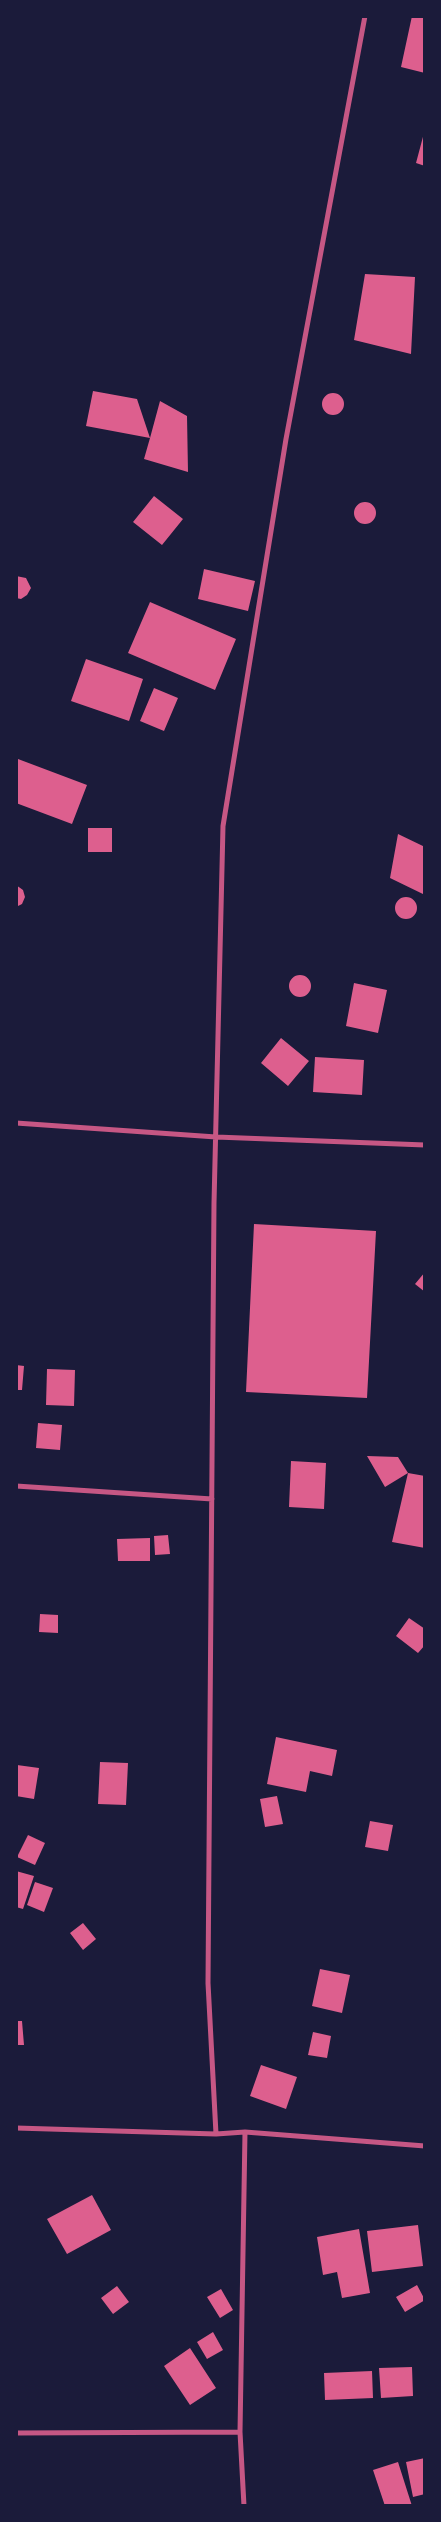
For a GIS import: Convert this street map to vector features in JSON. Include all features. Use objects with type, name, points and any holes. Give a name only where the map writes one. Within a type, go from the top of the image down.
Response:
[{"type":"street","points":[[216,2134],[208,1983],[216,1136],[224,826],[286,439],[365,16]]},
{"type":"street","points":[[16,1123],[216,1136],[425,1145]]},
{"type":"street","points":[[16,1486],[212,1499]]},
{"type":"street","points":[[16,2128],[216,2134],[245,2132],[425,2146]]},
{"type":"street","points":[[244,2506],[240,2432],[245,2132]]},
{"type":"street","points":[[16,2433],[240,2432]]},
{"type":"building","points":[[412,16],[425,17],[425,73],[401,67]]},
{"type":"building","points":[[425,133],[425,166],[416,163]]},
{"type":"building","points":[[365,274],[415,277],[411,354],[354,340]]},
{"type":"building","points":[[93,391],[137,399],[150,438],[86,426]]},
{"type":"building","points":[[333,393],[341,396],[344,404],[341,412],[333,415],[325,412],[322,404],[325,396]]},
{"type":"building","points":[[160,401],[187,416],[188,472],[144,459]]},
{"type":"building","points":[[154,496],[183,519],[162,545],[133,522]]},
{"type":"building","points":[[365,502],[373,505],[376,513],[373,521],[365,524],[357,521],[354,513],[357,505]]},
{"type":"building","points":[[204,569],[255,581],[248,611],[198,599]]},
{"type":"building","points":[[16,576],[26,578],[31,588],[27,595],[21,599],[16,598]]},
{"type":"building","points":[[150,602],[236,639],[215,690],[128,653]]},
{"type":"building","points":[[86,659],[143,679],[129,721],[71,701]]},
{"type":"building","points":[[154,688],[178,698],[164,731],[140,721]]},
{"type":"building","points":[[18,759],[87,785],[72,824],[16,803],[16,764]]},
{"type":"building","points":[[88,828],[112,828],[112,852],[88,852]]},
{"type":"building","points":[[398,834],[425,847],[425,895],[390,878]]},
{"type":"building","points":[[16,885],[23,890],[25,897],[22,904],[16,907]]},
{"type":"building","points":[[406,897],[414,900],[417,908],[414,916],[406,919],[398,916],[395,908],[398,900]]},
{"type":"building","points":[[296,975],[304,975],[311,982],[311,990],[304,997],[296,997],[289,990],[289,982]]},
{"type":"building","points":[[354,983],[387,990],[378,1033],[346,1026]]},
{"type":"building","points":[[281,1038],[309,1061],[288,1086],[261,1063]]},
{"type":"building","points":[[315,1057],[364,1060],[362,1095],[313,1092]]},
{"type":"building","points":[[254,1224],[376,1231],[367,1398],[246,1392]]},
{"type":"building","points":[[425,1272],[425,1292],[415,1284]]},
{"type":"building","points":[[16,1365],[24,1366],[22,1390],[16,1390]]},
{"type":"building","points":[[47,1369],[75,1370],[74,1406],[46,1405]]},
{"type":"building","points":[[38,1423],[62,1425],[60,1450],[36,1448]]},
{"type":"building","points":[[367,1456],[398,1457],[408,1473],[385,1487]]},
{"type":"building","points":[[291,1461],[326,1463],[324,1509],[289,1507]]},
{"type":"building","points":[[408,1473],[425,1476],[425,1548],[392,1542]]},
{"type":"building","points":[[168,1535],[170,1554],[155,1555],[154,1536]]},
{"type":"building","points":[[150,1538],[150,1561],[118,1561],[117,1539]]},
{"type":"building","points":[[40,1614],[58,1615],[58,1633],[39,1632]]},
{"type":"building","points":[[409,1618],[425,1629],[425,1645],[418,1653],[396,1636]]},
{"type":"building","points":[[276,1737],[337,1750],[332,1776],[310,1771],[306,1792],[267,1784]]},
{"type":"building","points":[[100,1762],[128,1763],[126,1805],[98,1804]]},
{"type":"building","points":[[17,1765],[39,1768],[34,1799],[16,1796]]},
{"type":"building","points":[[277,1796],[283,1824],[265,1827],[260,1799]]},
{"type":"building","points":[[370,1821],[393,1825],[388,1851],[365,1847]]},
{"type":"building","points":[[28,1835],[45,1843],[35,1865],[17,1857]]},
{"type":"building","points":[[16,1871],[34,1876],[23,1909],[16,1907]]},
{"type":"building","points":[[35,1882],[53,1888],[44,1912],[27,1905]]},
{"type":"building","points":[[83,1923],[96,1939],[83,1950],[70,1933]]},
{"type":"building","points":[[320,1969],[350,1975],[342,2013],[312,2006]]},
{"type":"building","points":[[16,2021],[22,2021],[24,2045],[16,2045]]},
{"type":"building","points":[[313,2032],[331,2036],[327,2058],[308,2055]]},
{"type":"building","points":[[261,2065],[297,2077],[286,2109],[250,2096]]},
{"type":"building","points":[[92,2195],[111,2230],[67,2254],[47,2219]]},
{"type":"building","points":[[418,2225],[423,2266],[372,2272],[367,2231]]},
{"type":"building","points":[[359,2229],[370,2293],[342,2298],[337,2272],[323,2275],[317,2237]]},
{"type":"building","points":[[417,2285],[425,2300],[405,2312],[396,2297]]},
{"type":"building","points":[[117,2286],[129,2302],[113,2314],[101,2298]]},
{"type":"building","points":[[221,2289],[233,2310],[220,2318],[207,2297]]},
{"type":"building","points":[[213,2332],[223,2350],[207,2359],[197,2342]]},
{"type":"building","points":[[190,2348],[216,2388],[190,2405],[164,2366]]},
{"type":"building","points":[[412,2367],[413,2396],[381,2398],[379,2368]]},
{"type":"building","points":[[372,2371],[373,2398],[325,2400],[324,2373]]},
{"type":"building","points":[[425,2458],[425,2494],[413,2497],[406,2462]]},
{"type":"building","points":[[398,2462],[412,2506],[385,2506],[373,2470]]}]
